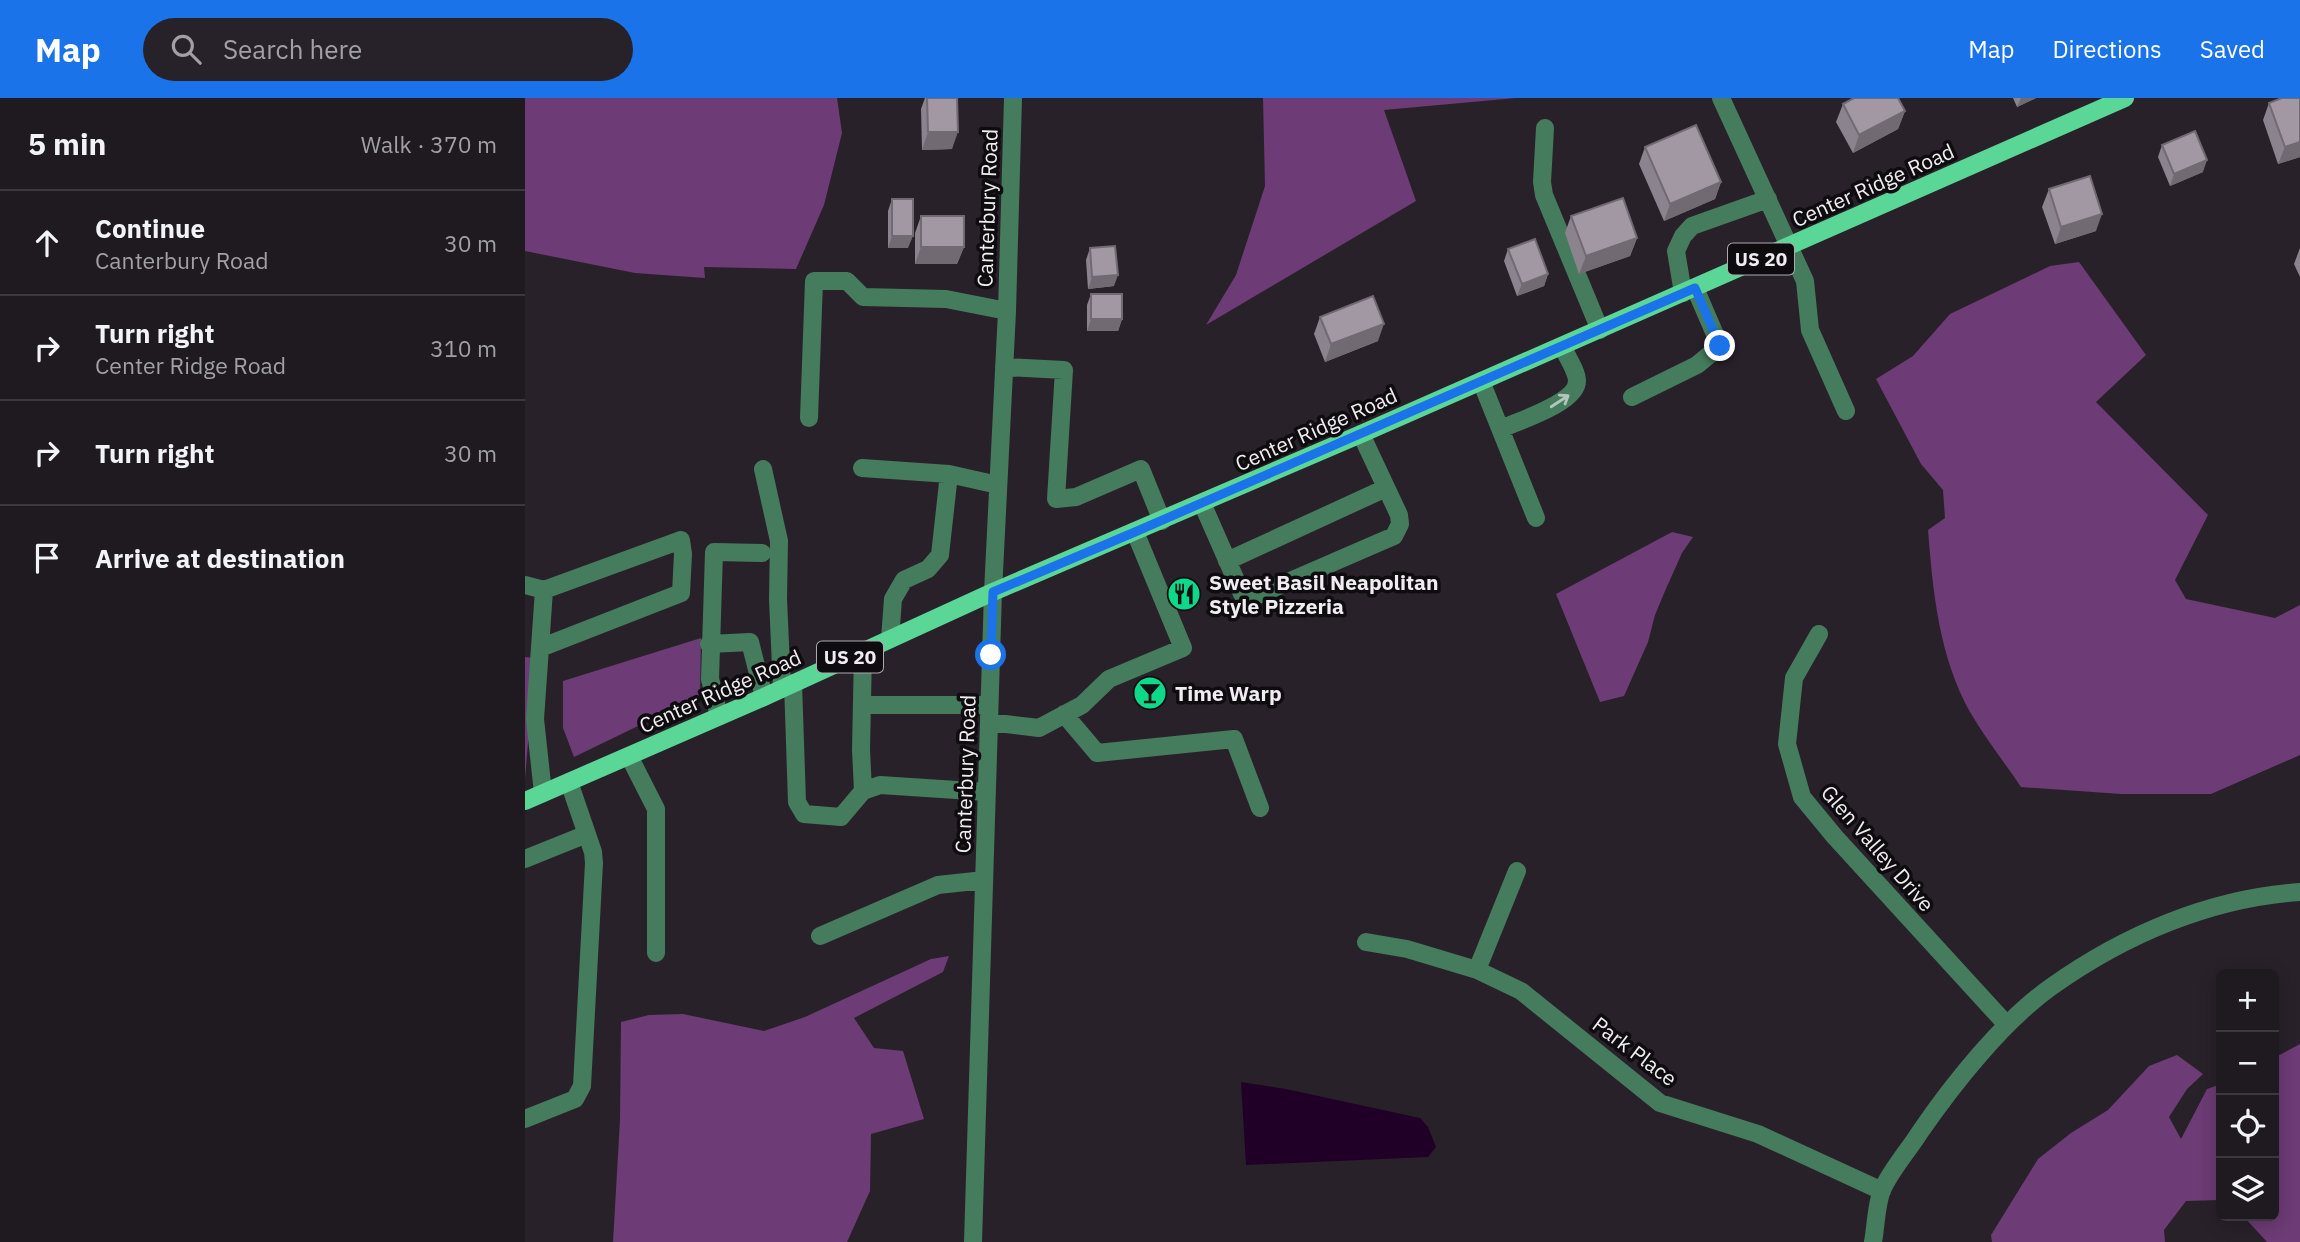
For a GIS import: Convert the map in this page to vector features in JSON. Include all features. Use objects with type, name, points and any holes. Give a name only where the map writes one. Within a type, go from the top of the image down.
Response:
[{"type":"main road","name":"Center Ridge Road","points":[[525,801],[764,697],[993,592],[1600,330],[2125,98]]},
{"type":"street","name":"Canterbury Road","points":[[973,1242],[993,592],[1007,311],[1013,98]]},
{"type":"street","points":[[1721,98],[1805,281],[1810,330],[1846,411]]},
{"type":"street","points":[[1545,128],[1542,182],[1544,195],[1600,330]]},
{"type":"street","points":[[1632,397],[1697,365],[1720,346],[1689,291],[1677,251],[1683,236],[1692,226],[1768,199]]},
{"type":"street","points":[[809,418],[814,281],[847,281],[863,297],[946,299],[1007,311]]},
{"type":"street","points":[[1501,429],[1556,405],[1575,390],[1577,380],[1562,346]]},
{"type":"street","points":[[1004,367],[1064,370],[1056,499],[1076,497],[1141,469],[1162,521]]},
{"type":"street","points":[[1482,381],[1536,518]]},
{"type":"street","points":[[1202,503],[1242,594],[1251,598],[1394,536],[1400,524],[1399,515],[1361,434]]},
{"type":"street","points":[[862,468],[949,474],[998,485]]},
{"type":"street","points":[[763,469],[779,541],[778,599],[797,802],[804,814],[841,817],[863,791],[880,785],[987,792]]},
{"type":"street","points":[[890,639],[893,599],[898,590],[904,580],[929,569],[940,555],[949,474]]},
{"type":"street","points":[[1227,561],[1386,488]]},
{"type":"street","points":[[862,705],[989,713],[1039,727],[1082,705],[1109,679],[1184,648],[1135,532]]},
{"type":"street","points":[[525,585],[544,590],[681,540],[684,554],[681,593],[540,648]]},
{"type":"street","points":[[719,716],[710,679],[709,644],[714,552],[762,553]]},
{"type":"street","points":[[543,793],[535,719],[540,648],[533,624],[544,590]]},
{"type":"street","name":"Glen Valley Drive","points":[[1819,634],[1794,678],[1787,744],[1802,797],[1835,837],[2007,1025]]},
{"type":"street","points":[[709,644],[750,642],[764,697]]},
{"type":"street","points":[[863,652],[863,791]]},
{"type":"street","points":[[1064,714],[1097,753],[1234,739],[1260,808]]},
{"type":"street","points":[[629,756],[656,809],[656,953]]},
{"type":"street","points":[[525,1119],[575,1099],[582,1086],[594,863],[569,782]]},
{"type":"street","points":[[525,859],[587,834]]},
{"type":"street","points":[[1477,970],[1517,872]]},
{"type":"street","points":[[820,936],[939,885],[984,880]]},
{"type":"street","points":[[1873,1242],[1882,1191],[1941,1102],[2007,1025],[2049,988],[2116,946],[2202,910],[2273,894],[2300,892]]},
{"type":"street","name":"Park Place","points":[[1366,942],[1407,949],[1477,970],[1521,990],[1660,1103],[1758,1134],[1882,1191]]},
{"type":"shaded area","points":[[525,98],[837,98],[842,133],[824,205],[796,269],[704,267],[705,278],[635,273],[525,251]]},
{"type":"shaded area","points":[[1263,98],[1516,98],[1384,110],[1416,201],[1206,325],[1236,275],[1265,186]]},
{"type":"shaded area","points":[[2079,262],[2146,355],[2096,402],[2208,515],[2175,580],[2186,599],[2275,618],[2300,605],[2300,755],[2211,794],[2121,794],[2021,787],[1970,712],[1951,669],[1935,601],[1928,530],[1945,518],[1943,490],[1921,464],[1876,379],[1913,356],[1950,314],[2050,266]]},
{"type":"shaded area","points":[[1672,532],[1693,537],[1682,553],[1665,591],[1648,642],[1624,696],[1600,702],[1556,594]]},
{"type":"shaded area","points":[[701,638],[700,696],[574,757],[563,728],[563,681]]},
{"type":"shaded area","points":[[525,657],[535,658],[525,779]]},
{"type":"shaded area","points":[[949,956],[943,972],[854,1018],[874,1048],[903,1051],[924,1119],[871,1134],[870,1191],[847,1242],[613,1242],[620,1120],[621,1022],[649,1015],[683,1014],[764,1031],[805,1017],[931,959]]},
{"type":"shaded area","points":[[2300,1044],[2300,1242],[2267,1242],[2248,1221],[2279,1221],[2279,1055]]},
{"type":"shaded area","points":[[2177,1055],[2203,1074],[2187,1089],[2169,1117],[2181,1139],[2207,1089],[2216,1086],[2216,1200],[2186,1201],[2164,1230],[2165,1242],[1992,1242],[1991,1235],[2038,1159],[2071,1133],[2108,1110],[2149,1066]]},
{"type":"shaded area","points":[[1241,1082],[1420,1118],[1428,1127],[1436,1147],[1428,1157],[1246,1165]]},
{"type":"building","points":[[927,98],[957,98],[958,132],[928,132]]},
{"type":"building","points":[[1854,98],[1898,98],[1905,111],[1859,135],[1843,104]]},
{"type":"building","points":[[2282,98],[2300,98],[2300,142],[2285,147],[2269,103]]},
{"type":"building","points":[[1696,125],[1721,182],[1670,204],[1645,147]]},
{"type":"building","points":[[2195,131],[2207,160],[2174,174],[2162,145]]},
{"type":"building","points":[[2090,176],[2102,214],[2061,227],[2049,189]]},
{"type":"building","points":[[1623,198],[1637,238],[1586,256],[1571,216]]},
{"type":"building","points":[[892,199],[913,199],[913,236],[892,236]]},
{"type":"building","points":[[921,216],[964,216],[964,247],[921,247]]},
{"type":"building","points":[[1535,239],[1548,274],[1522,284],[1508,249]]},
{"type":"building","points":[[1115,246],[1118,275],[1092,277],[1090,248]]},
{"type":"building","points":[[1091,294],[1122,294],[1122,319],[1091,319]]},
{"type":"building","points":[[1373,296],[1384,324],[1331,344],[1320,317]]},
{"type":"place","name":"Sweet Basil Neapolitan Style Pizzeria","points":[[1184,594]]},
{"type":"place","name":"Time Warp","points":[[1150,693]]},
{"type":"route","points":[[991,655],[993,592],[1695,288],[1720,346]]}]
